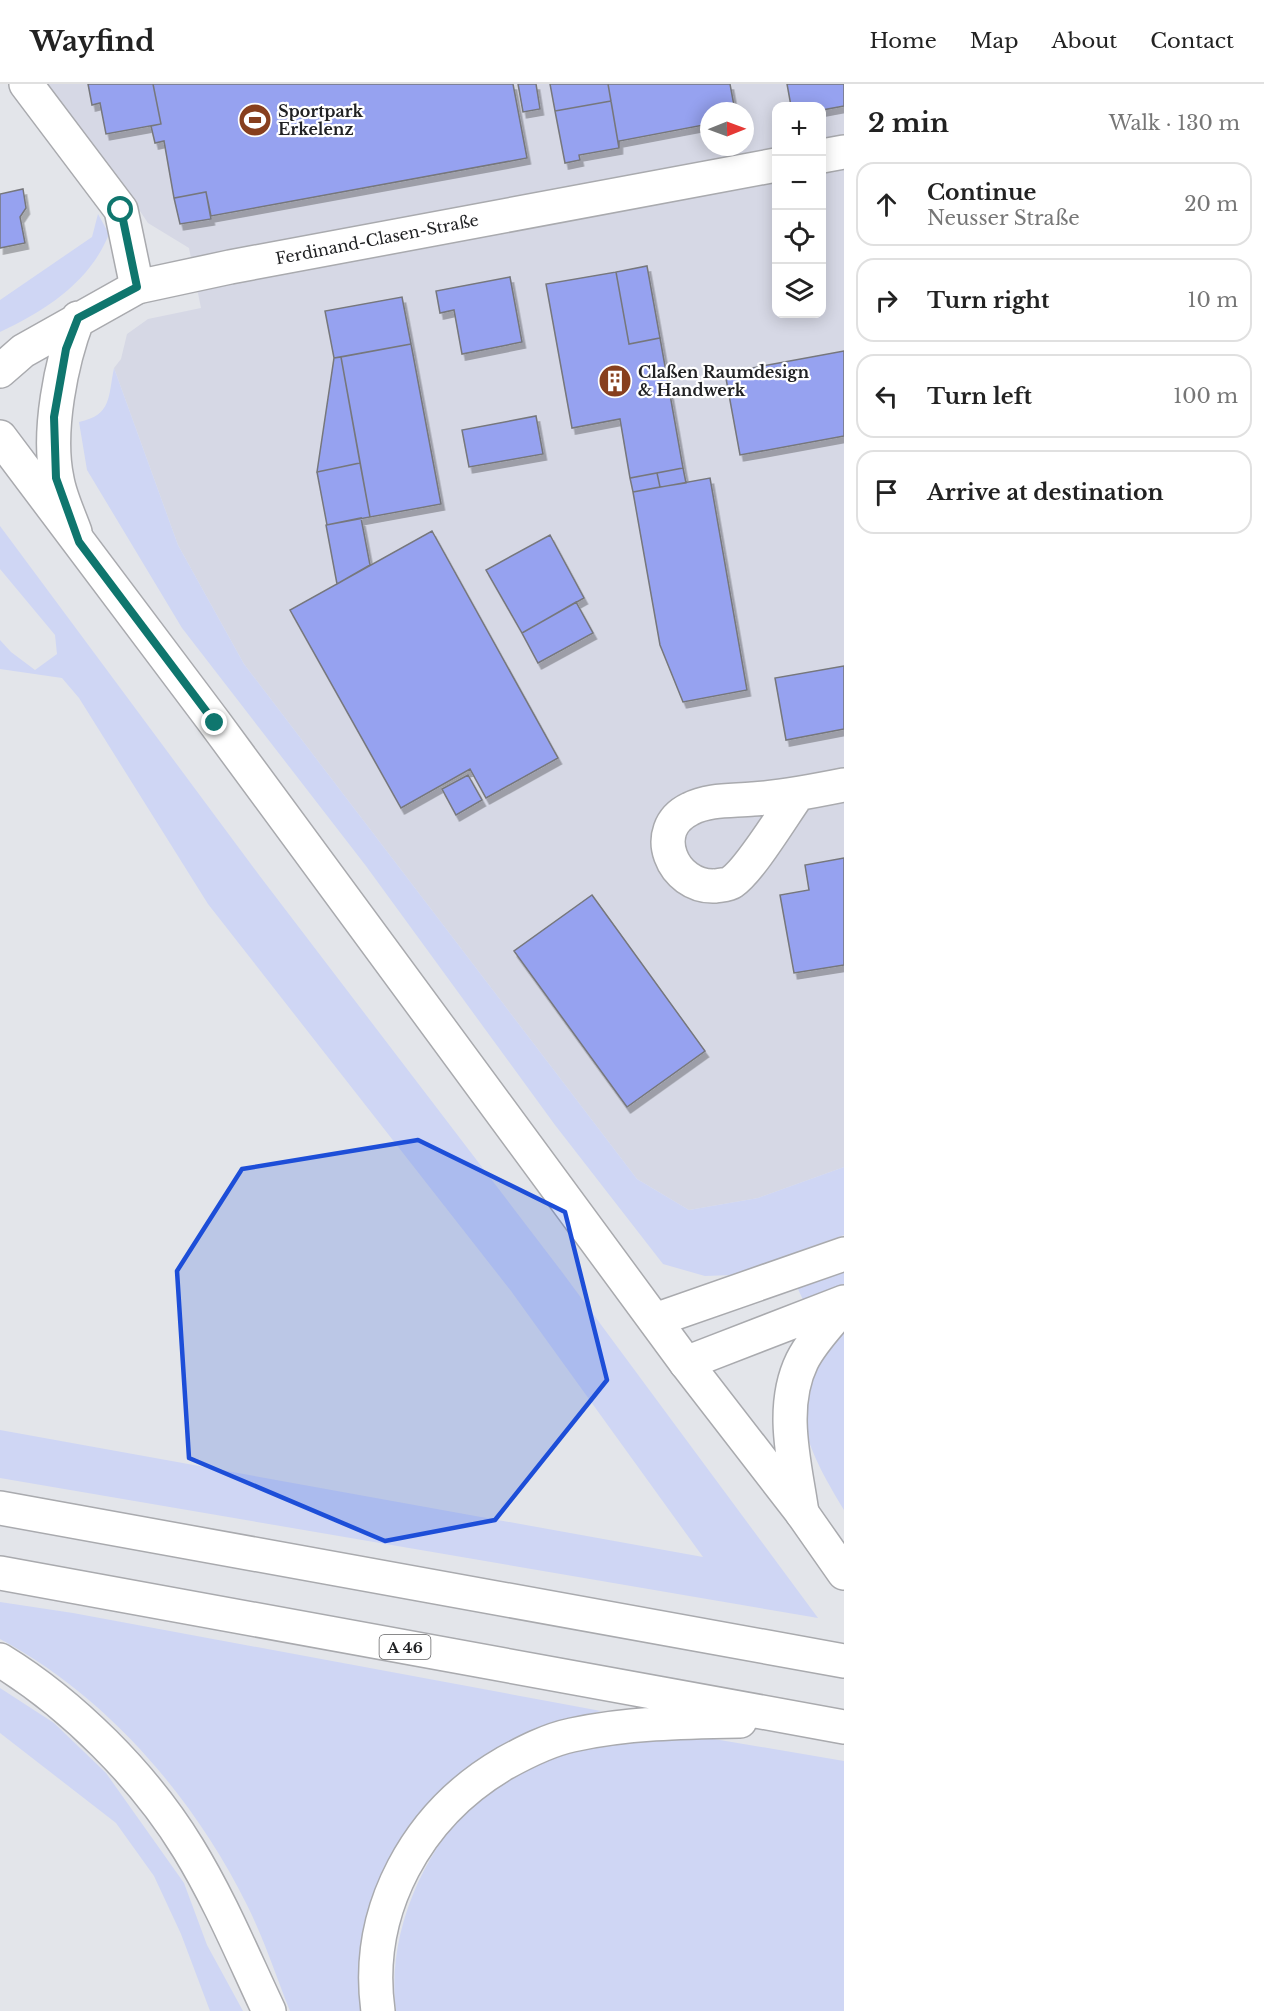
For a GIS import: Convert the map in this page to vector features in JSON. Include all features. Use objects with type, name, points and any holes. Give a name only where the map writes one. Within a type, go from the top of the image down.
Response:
[{"type":"main road","points":[[26,84],[121,210],[137,287]]},
{"type":"main road","points":[[826,155],[844,152]]},
{"type":"main road","name":"Ferdinand-Clasen-Straße","points":[[0,371],[23,351],[78,318],[137,287],[230,267],[772,166]]},
{"type":"main road","points":[[78,318],[66,349],[54,417],[56,478],[79,542]]},
{"type":"main road","points":[[0,437],[686,1363],[802,1513],[844,1573]]},
{"type":"main road","points":[[798,794],[844,785]]},
{"type":"main road","points":[[655,1320],[844,1254]]},
{"type":"main road","points":[[686,1363],[844,1304]]},
{"type":"main road","points":[[802,1513],[789,1411],[792,1388],[801,1362],[813,1342],[844,1304]]},
{"type":"main road","points":[[0,1508],[844,1661]]},
{"type":"main road","name":"A 46","points":[[0,1573],[844,1727]]},
{"type":"main road","points":[[0,1660],[53,1696],[125,1766],[156,1804],[188,1847],[219,1903],[270,2011]]},
{"type":"main road","name":"A 46","points":[[378,2011],[375,1983],[378,1938],[393,1889],[410,1855],[432,1822],[458,1796],[486,1774],[537,1747],[570,1735],[603,1729],[703,1722],[811,1720]]},
{"type":"highlighted area","points":[[418,1140],[565,1212],[607,1380],[495,1520],[385,1541],[189,1458],[177,1271],[242,1169]]},
{"type":"shaded area","points":[[44,84],[844,84],[844,1167],[758,1198],[689,1210],[637,1179],[244,664],[178,545],[114,368],[121,359],[127,334],[148,319],[201,308],[189,248],[148,223],[114,172]]},
{"type":"shaded area","points":[[98,214],[109,234],[90,267],[78,281],[49,304],[0,332],[0,300],[92,237]]},
{"type":"shaded area","points":[[114,368],[178,545],[244,664],[637,1179],[689,1210],[758,1198],[844,1167],[844,1235],[732,1275],[705,1276],[663,1264],[555,1125],[366,866],[182,628],[87,470],[79,422],[98,415],[107,403]]},
{"type":"shaded area","points":[[0,526],[259,875],[562,1272],[818,1618],[0,1478],[0,1430],[703,1557],[511,1291],[208,904],[79,698],[62,678],[0,669],[0,640],[11,652],[35,670],[57,654],[55,635],[0,569]]},
{"type":"shaded area","points":[[844,1270],[844,1290],[805,1304],[797,1287]]},
{"type":"shaded area","points":[[844,1327],[844,1510],[816,1459],[805,1427],[804,1413],[808,1386],[814,1373]]},
{"type":"shaded area","points":[[0,1602],[73,1613],[601,1711],[535,1730],[489,1753],[453,1781],[415,1825],[370,2011],[290,2011],[247,1905],[226,1865],[201,1826],[144,1753],[111,1720],[39,1662],[0,1639]]},
{"type":"shaded area","points":[[0,1688],[54,1723],[106,1773],[184,1883],[207,1945],[243,2011],[210,2011],[181,1934],[154,1876],[116,1823],[0,1733]]},
{"type":"shaded area","points":[[630,1737],[714,1739],[844,1761],[844,2011],[396,2011],[394,1982],[403,1923],[425,1868],[459,1818],[485,1792],[546,1755],[571,1746]]},
{"type":"building","points":[[88,84],[153,84],[161,124],[106,134],[100,103],[92,105]]},
{"type":"building","points":[[153,84],[513,84],[527,158],[211,216],[206,192],[174,198],[164,141],[155,143],[151,126],[161,124]]},
{"type":"building","points":[[518,84],[536,84],[540,109],[523,112]]},
{"type":"building","points":[[550,84],[608,84],[611,101],[555,111]]},
{"type":"building","points":[[608,84],[730,84],[733,102],[700,102],[700,126],[619,141],[619,148]]},
{"type":"building","points":[[787,84],[844,84],[844,106],[826,109],[826,102],[790,102]]},
{"type":"building","points":[[611,101],[619,148],[579,155],[580,160],[565,163],[555,111]]},
{"type":"building","points":[[23,189],[26,208],[20,217],[25,243],[0,248],[0,194]]},
{"type":"building","points":[[206,192],[211,219],[180,224],[174,198]]},
{"type":"building","points":[[647,266],[660,338],[629,344],[616,272]]},
{"type":"building","name":"Claßen Raumdesign & Handwerk","points":[[616,272],[629,344],[660,338],[683,468],[630,478],[620,419],[572,428],[546,284]]},
{"type":"building","points":[[510,277],[522,342],[462,354],[454,310],[440,313],[436,291]]},
{"type":"building","points":[[402,297],[411,344],[334,358],[325,311]]},
{"type":"building","points":[[411,344],[441,504],[370,517],[341,357]]},
{"type":"building","points":[[844,351],[844,436],[740,455],[725,373]]},
{"type":"building","points":[[341,357],[360,463],[317,472],[334,358]]},
{"type":"building","points":[[536,416],[543,454],[469,467],[462,430]]},
{"type":"building","points":[[360,463],[370,517],[327,525],[317,472]]},
{"type":"building","points":[[683,468],[686,483],[660,487],[657,473]]},
{"type":"building","points":[[657,473],[660,487],[633,492],[630,478]]},
{"type":"building","points":[[710,478],[747,690],[683,702],[660,645],[633,492]]},
{"type":"building","points":[[361,518],[370,565],[337,584],[326,525]]},
{"type":"building","points":[[432,531],[558,758],[486,798],[470,769],[401,808],[290,610]]},
{"type":"building","points":[[550,535],[584,598],[522,633],[486,570]]},
{"type":"building","points":[[576,602],[593,633],[538,663],[522,633]]},
{"type":"building","points":[[844,666],[844,729],[786,740],[775,678]]},
{"type":"building","points":[[468,775],[482,800],[456,815],[442,789]]},
{"type":"building","points":[[844,858],[844,965],[794,973],[780,895],[809,890],[805,865]]},
{"type":"building","points":[[592,895],[705,1051],[627,1107],[514,951]]},
{"type":"place","name":"Sportpark Erkelenz","points":[[255,120]]},
{"type":"place","name":"Claßen Raumdesign & Handwerk","points":[[615,381]]},
{"type":"route","points":[[121,210],[137,287],[78,318],[66,349],[54,417],[56,478],[79,542],[215,723]]}]
